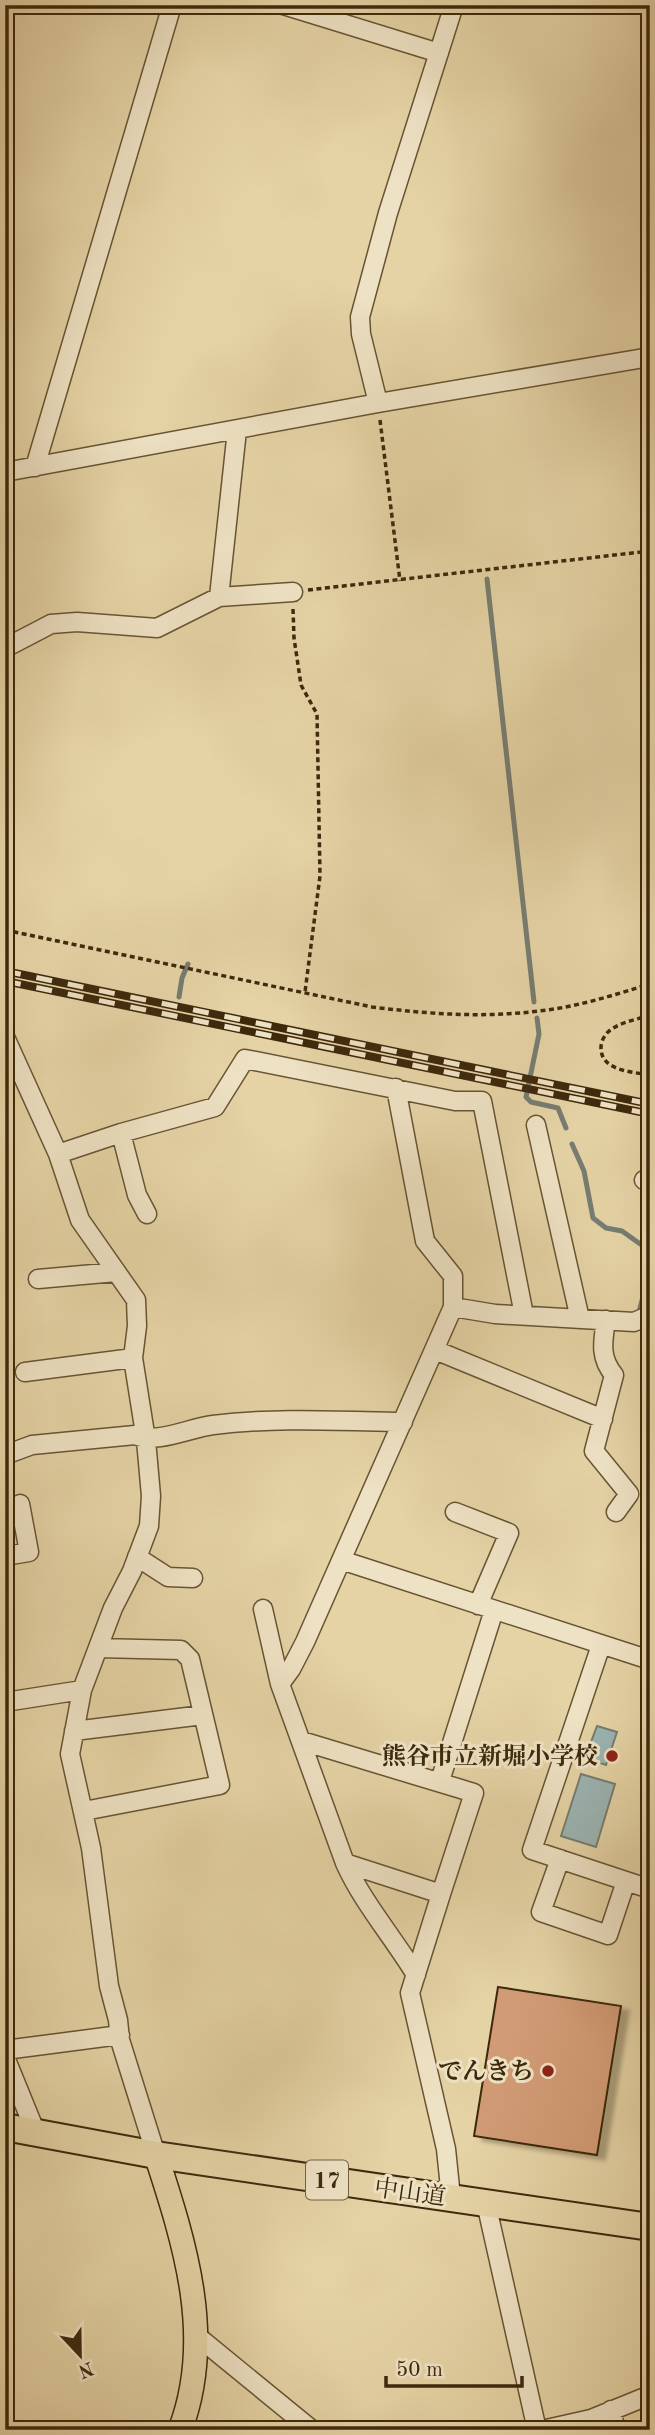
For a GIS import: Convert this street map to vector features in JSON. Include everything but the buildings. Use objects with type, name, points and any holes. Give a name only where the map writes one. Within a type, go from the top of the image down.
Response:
[{"type":"highway","name":"中山道","points":[[5,2127],[156,2155],[650,2227]]},
{"type":"main road","points":[[156,2155],[185,2253],[197,2336],[196,2368],[180,2430]]},
{"type":"street","points":[[35,467],[172,5]]},
{"type":"street","points":[[283,5],[439,53]]},
{"type":"street","points":[[378,404],[361,334],[360,317],[388,213],[454,5]]},
{"type":"street","points":[[5,472],[650,357]]},
{"type":"street","points":[[219,597],[237,430]]},
{"type":"street","points":[[5,648],[51,624],[77,622],[157,628],[219,597],[293,592]]},
{"type":"street","points":[[5,1037],[58,1154],[80,1220],[136,1300],[137,1326],[133,1359],[146,1440],[149,1526],[113,1608],[82,1690],[71,1755],[95,1870],[109,1986],[120,2035],[156,2155]]},
{"type":"street","points":[[58,1154],[215,1107],[245,1059],[455,1101],[482,1101],[524,1315]]},
{"type":"street","points":[[280,1684],[291,1669],[304,1642],[453,1307],[453,1276],[425,1241],[396,1088]]},
{"type":"street","points":[[536,1125],[580,1318]]},
{"type":"street","points":[[121,1133],[137,1195],[147,1214]]},
{"type":"street","points":[[38,1279],[116,1272]]},
{"type":"street","points":[[453,1307],[495,1314],[634,1322],[650,1315]]},
{"type":"street","points":[[606,1320],[601,1349],[606,1365],[614,1375],[594,1451],[629,1494],[616,1513]]},
{"type":"street","points":[[435,1350],[603,1419]]},
{"type":"street","points":[[24,1372],[133,1359]]},
{"type":"street","points":[[5,1455],[32,1445],[135,1435],[146,1440],[199,1427],[257,1419],[403,1422]]},
{"type":"street","points":[[5,1556],[29,1552],[20,1504]]},
{"type":"street","points":[[440,1781],[486,1607],[509,1533],[456,1512]]},
{"type":"street","points":[[137,1557],[168,1577],[193,1578]]},
{"type":"street","points":[[341,1560],[650,1660]]},
{"type":"street","points":[[263,1609],[280,1684],[345,1863],[356,1887],[394,1939],[416,1975]]},
{"type":"street","points":[[601,1645],[532,1850],[650,1889]]},
{"type":"street","points":[[84,1811],[220,1785],[190,1659],[181,1650],[98,1648]]},
{"type":"street","points":[[5,1702],[82,1690]]},
{"type":"street","points":[[74,1731],[203,1715]]},
{"type":"street","points":[[302,1741],[474,1793],[411,1993],[446,2149],[451,2197]]},
{"type":"street","points":[[560,1859],[541,1912],[608,1935],[626,1881]]},
{"type":"street","points":[[345,1863],[441,1894]]},
{"type":"street","points":[[5,2050],[120,2035]]},
{"type":"street","points":[[5,2057],[36,2133]]},
{"type":"street","points":[[486,2203],[539,2430],[591,2419],[650,2395]]},
{"type":"street","points":[[197,2336],[312,2430]]},
{"type":"street","points":[[611,2410],[616,2430]]},
{"type":"path","points":[[378,404],[400,581]]},
{"type":"path","points":[[305,992],[320,876],[317,714],[301,685],[293,592],[650,551]]},
{"type":"path","points":[[5,930],[372,1006],[431,1014],[483,1015],[541,1011],[595,1000],[650,984]]},
{"type":"path","points":[[650,1015],[619,1025],[606,1033],[601,1042],[601,1052],[606,1062],[616,1068],[650,1075]]},
{"type":"water","points":[[597,1726],[617,1732],[606,1765],[585,1758]]},
{"type":"water","points":[[581,1774],[615,1784],[596,1847],[561,1836]]},
{"type":"waterway","points":[[487,579],[534,1002]]},
{"type":"waterway","points":[[179,997],[182,978],[188,964]]},
{"type":"waterway","points":[[537,1018],[539,1034],[526,1097],[531,1102],[558,1108],[566,1128]]},
{"type":"waterway","points":[[572,1144],[584,1171],[593,1218],[606,1228],[622,1231],[643,1246],[646,1277],[640,1308]]},
{"type":"railway","points":[[5,971],[650,1104]]},
{"type":"railway","points":[[5,981],[650,1114]]},
{"type":"place","name":"熊谷市立新堀小学校","points":[[612,1756]]},
{"type":"place","name":"でんきち","points":[[548,2071]]}]
